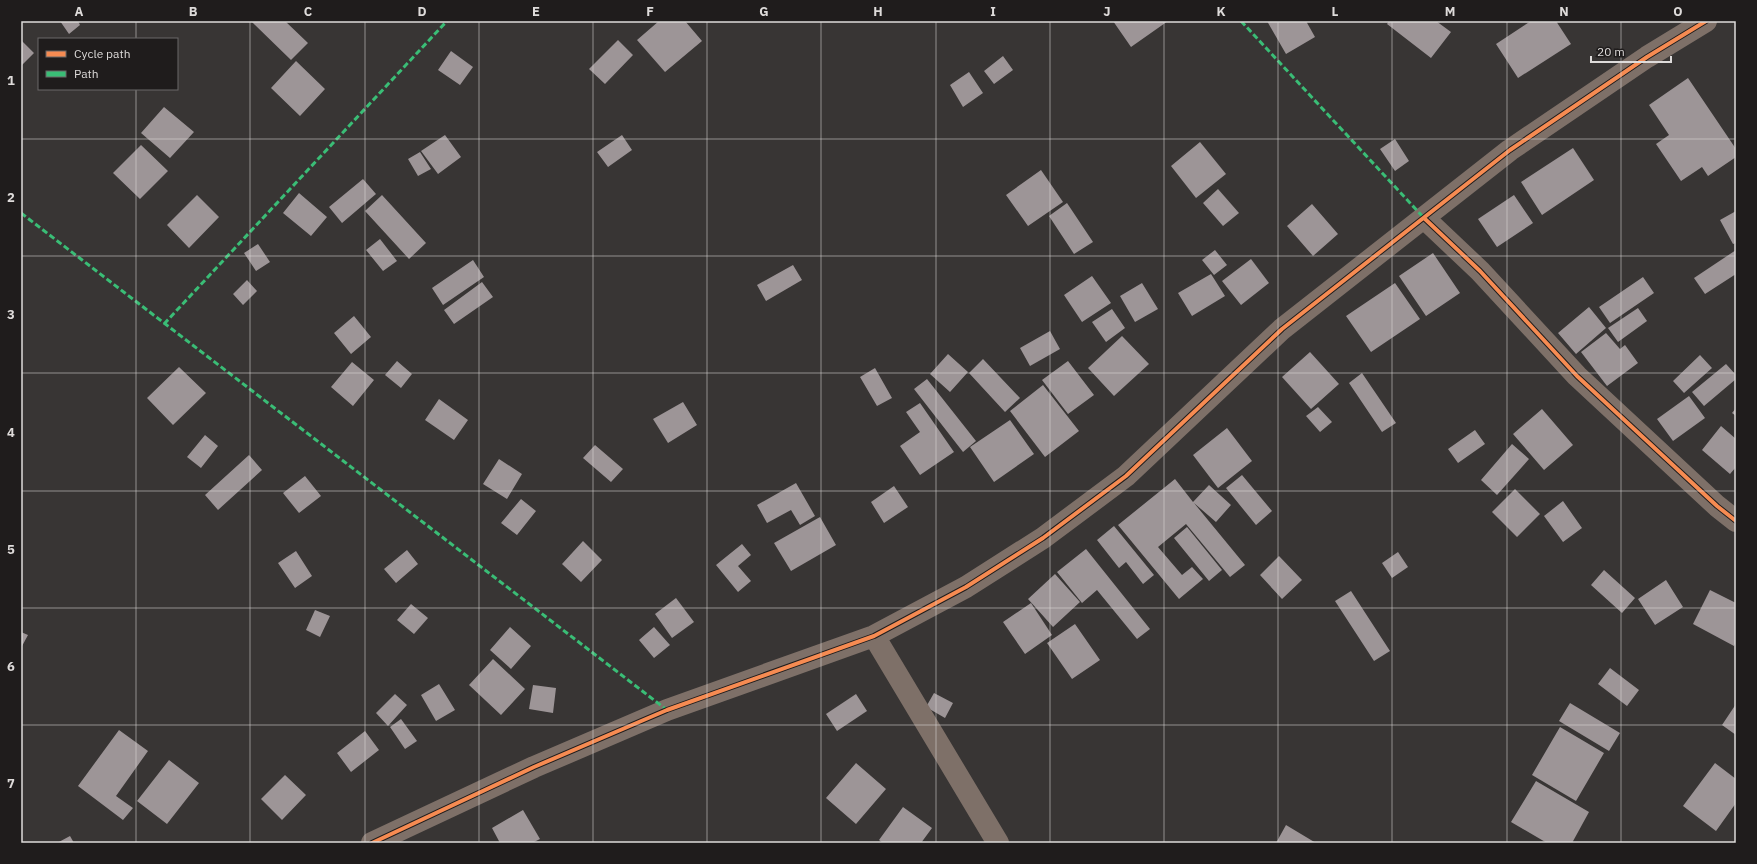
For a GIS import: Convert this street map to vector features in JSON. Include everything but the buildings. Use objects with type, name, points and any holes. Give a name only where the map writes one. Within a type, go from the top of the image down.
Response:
[{"type":"street","points":[[372,843],[534,767],[667,710],[874,636],[966,587],[1043,538],[1126,476],[1282,329],[1510,150],[1647,57],[1706,21]]},
{"type":"street","points":[[1424,218],[1480,271],[1577,376],[1717,506],[1736,521]]},
{"type":"street","points":[[874,636],[998,843]]},
{"type":"marked path","points":[[164,324],[447,21]]},
{"type":"marked path","points":[[1241,21],[1424,218]]},
{"type":"marked path","points":[[21,213],[667,710]]},
{"type":"cycle path","points":[[372,843],[534,767],[667,710],[874,636],[966,587],[1043,538],[1126,476],[1282,329],[1510,150],[1647,57],[1706,21]]},
{"type":"cycle path","points":[[1424,218],[1480,271],[1577,376],[1717,506],[1736,521]]}]
